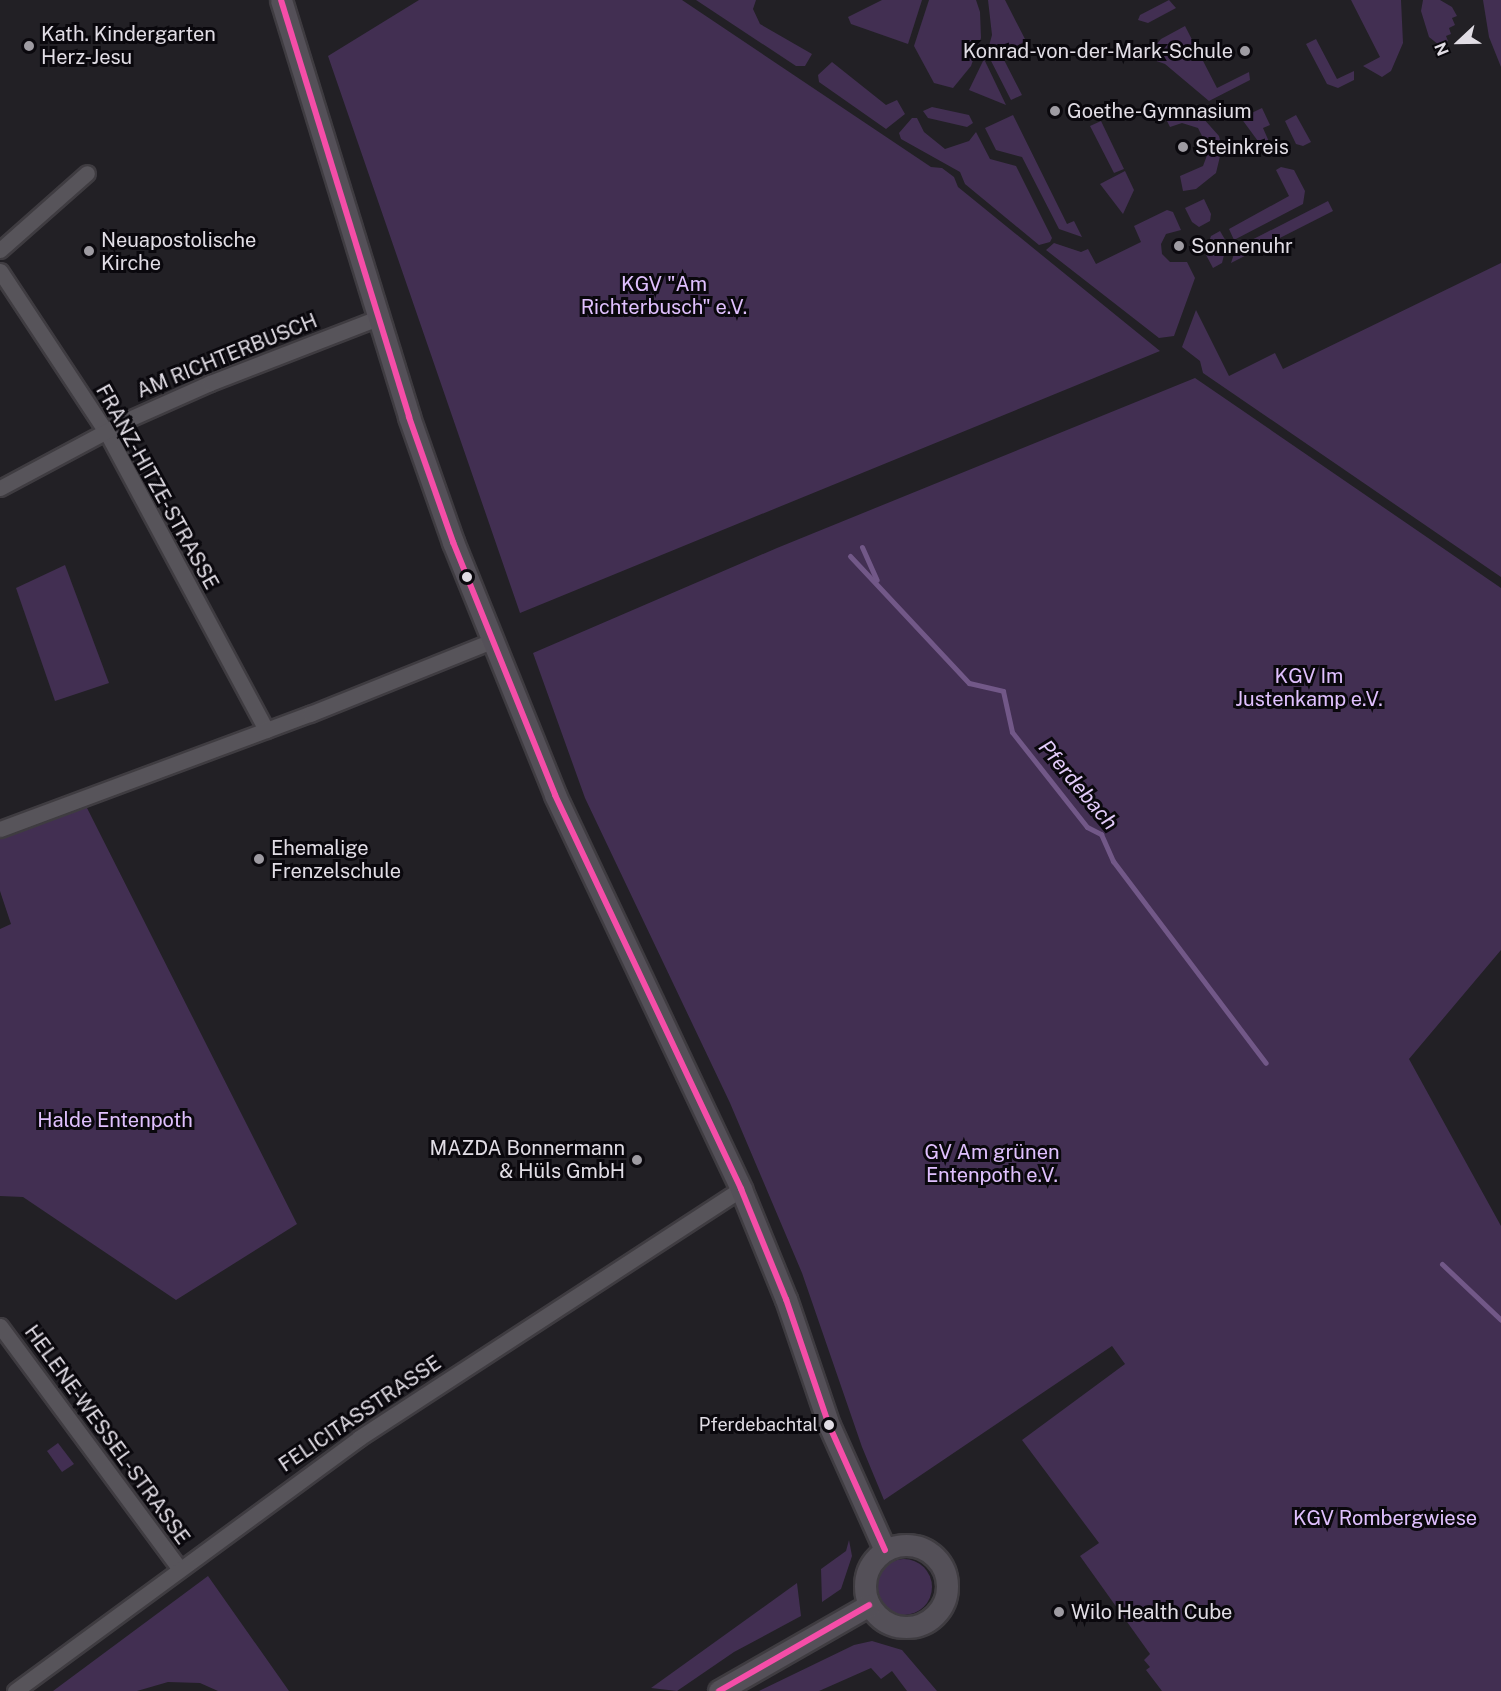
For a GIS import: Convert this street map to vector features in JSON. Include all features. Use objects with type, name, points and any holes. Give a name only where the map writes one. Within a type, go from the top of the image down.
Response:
[{"type":"main road","points":[[281,0],[378,318],[440,506],[555,795],[741,1189],[786,1299],[829,1425],[885,1550]]},
{"type":"main road","points":[[915,1546],[934,1556],[945,1575],[946,1596],[927,1621],[907,1627],[885,1622],[869,1605],[864,1583],[867,1572],[885,1550],[915,1546]]},
{"type":"main road","points":[[720,1691],[869,1605]]},
{"type":"street","points":[[0,250],[87,173]]},
{"type":"street","name":"FRANZ-HITZE-STRASSE","points":[[0,271],[107,433],[266,730]]},
{"type":"street","name":"AM RICHTERBUSCH","points":[[0,488],[210,382],[378,318]]},
{"type":"street","points":[[0,828],[266,730],[494,640]]},
{"type":"street","name":"FELICITASSTRASSE","points":[[15,1691],[359,1438],[741,1189]]},
{"type":"street","name":"HELENE-WESSEL-STRASSE","points":[[0,1326],[180,1569]]},
{"type":"green space","name":"KGV \"Am Richterbusch\" e.V.","points":[[419,0],[682,0],[931,167],[942,168],[954,177],[958,187],[1160,351],[520,613],[328,56]]},
{"type":"green space","points":[[696,0],[756,0],[753,9],[760,24],[812,54],[805,66],[796,66]]},
{"type":"green space","points":[[882,0],[922,0],[908,44],[851,24],[848,17]]},
{"type":"green space","points":[[929,0],[976,0],[980,12],[981,38],[971,66],[953,88],[934,83],[914,46]]},
{"type":"green space","points":[[988,0],[1005,0],[1026,41],[1001,54],[1022,95],[1011,100],[987,53],[992,35]]},
{"type":"green space","points":[[1169,0],[1176,8],[1148,23],[1138,20],[1140,15]]},
{"type":"green space","points":[[1351,0],[1401,0],[1403,43],[1391,71],[1382,77],[1363,66],[1380,57]]},
{"type":"green space","points":[[1423,0],[1440,0],[1452,7],[1457,16],[1452,18],[1455,25],[1449,28],[1451,34],[1446,36],[1448,41],[1439,45],[1429,37],[1421,11]]},
{"type":"green space","points":[[1483,0],[1501,0],[1501,67],[1489,37]]},
{"type":"green space","points":[[1185,26],[1217,88],[1249,72],[1250,80],[1209,101],[1165,64],[1145,57],[1161,39]]},
{"type":"green space","points":[[1316,39],[1337,79],[1354,71],[1354,80],[1338,88],[1327,84],[1306,44]]},
{"type":"green space","points":[[984,59],[1006,105],[969,90]]},
{"type":"green space","points":[[832,62],[886,105],[897,100],[905,114],[886,129],[819,82],[818,75]]},
{"type":"green space","points":[[932,107],[969,115],[973,123],[967,127],[928,118],[923,111]]},
{"type":"green space","points":[[1262,108],[1270,125],[1263,128],[1270,144],[1263,148],[1241,118]]},
{"type":"green space","points":[[1177,112],[1202,117],[1219,136],[1222,148],[1216,173],[1196,189],[1183,191],[1180,176],[1203,166],[1209,150],[1198,128],[1182,123],[1170,127],[1165,117]]},
{"type":"green space","points":[[1013,115],[1067,224],[1074,221],[1082,237],[1059,229],[1022,157],[996,150],[985,128]]},
{"type":"green space","points":[[1296,115],[1311,142],[1303,146],[1296,144],[1285,121]]},
{"type":"green space","points":[[912,118],[917,118],[924,132],[945,149],[969,141],[976,132],[990,159],[1016,166],[1052,238],[1050,242],[1039,245],[965,184],[960,172],[901,139],[899,133]]},
{"type":"green space","points":[[1101,121],[1124,169],[1114,173],[1090,126]]},
{"type":"green space","points":[[1281,167],[1294,170],[1305,191],[1303,204],[1234,240],[1229,229],[1289,196],[1276,170]]},
{"type":"green space","points":[[1125,171],[1134,190],[1123,214],[1100,184]]},
{"type":"green space","points":[[1204,199],[1211,214],[1210,221],[1199,227],[1192,222],[1185,208]]},
{"type":"green space","points":[[1328,201],[1333,211],[1231,263],[1236,248]]},
{"type":"green space","points":[[1167,210],[1173,212],[1181,230],[1166,234],[1161,244],[1162,254],[1170,262],[1187,262],[1195,278],[1174,336],[1159,338],[1046,250],[1054,243],[1081,252],[1088,249],[1096,264],[1141,242],[1134,226]]},
{"type":"green space","points":[[1220,231],[1227,243],[1222,263],[1213,268],[1205,253],[1211,236]]},
{"type":"green space","points":[[1501,263],[1501,577],[1203,373],[1200,361],[1182,347],[1196,310],[1229,376],[1275,353],[1283,369]]},
{"type":"green space","points":[[1195,378],[1501,588],[1501,950],[1409,1059],[1501,1226],[1501,1691],[1162,1691],[1146,1670],[1150,1667],[1144,1660],[1150,1654],[1080,1556],[1099,1543],[1022,1440],[1125,1364],[1112,1346],[884,1500],[862,1447],[802,1273],[730,1103],[585,798],[533,653],[777,548]]},
{"type":"green space","points":[[65,565],[109,683],[55,701],[16,588]]},
{"type":"green space","name":"Halde Entenpoth","points":[[86,806],[297,1224],[176,1300],[23,1197],[0,1196],[0,929],[11,924],[0,891],[0,837]]},
{"type":"green space","points":[[58,1443],[74,1464],[62,1472],[47,1451]]},
{"type":"green space","points":[[849,1540],[852,1556],[841,1589],[822,1602],[821,1569],[846,1551]]},
{"type":"green space","points":[[904,1559],[915,1561],[924,1567],[930,1576],[932,1587],[930,1598],[924,1607],[915,1613],[904,1615],[893,1613],[884,1607],[878,1598],[876,1587],[878,1576],[884,1567],[893,1561]]},
{"type":"green space","points":[[208,1576],[289,1691],[218,1691],[200,1683],[168,1682],[137,1691],[53,1691]]},
{"type":"green space","points":[[797,1583],[801,1616],[734,1652],[677,1691],[651,1688]]},
{"type":"green space","points":[[872,1641],[902,1650],[937,1691],[907,1691],[892,1671],[881,1679],[871,1668],[819,1691],[759,1691],[854,1645]]},
{"type":"waterway","points":[[862,547],[877,580]]},
{"type":"waterway","name":"Pferdebach","points":[[850,556],[969,683],[1003,691],[1012,732],[1087,827],[1101,834],[1113,861],[1266,1063]]},
{"type":"waterway","name":"Pferdebach","points":[[1442,1264],[1501,1320]]},
{"type":"transit line","points":[[281,0],[409,417],[453,542],[555,795],[741,1189],[786,1299],[829,1425],[885,1550]]},
{"type":"transit line","points":[[719,1691],[869,1605]]},
{"type":"place","name":"Kath. Kindergarten Herz-Jesu","points":[[29,46]]},
{"type":"place","name":"Konrad-von-der-Mark-Schule","points":[[1245,51]]},
{"type":"place","name":"Goethe-Gymnasium","points":[[1055,111]]},
{"type":"place","name":"Steinkreis","points":[[1183,147]]},
{"type":"place","name":"Sonnenuhr","points":[[1179,246]]},
{"type":"place","name":"Neuapostolische Kirche","points":[[89,251]]},
{"type":"place","name":"Ehemalige Frenzelschule","points":[[259,859]]},
{"type":"place","name":"MAZDA Bonnermann & Hüls GmbH","points":[[637,1160]]},
{"type":"place","name":"Pferdebachtal","points":[[829,1425]]},
{"type":"place","name":"Wilo Health Cube","points":[[1059,1612]]},
{"type":"park label","name":"KGV Im Justenkamp e.V.","points":[[1309,688]]},
{"type":"park label","name":"GV Am grünen Entenpoth e.V.","points":[[992,1164]]},
{"type":"park label","name":"KGV Rombergwiese","points":[[1385,1518]]}]
